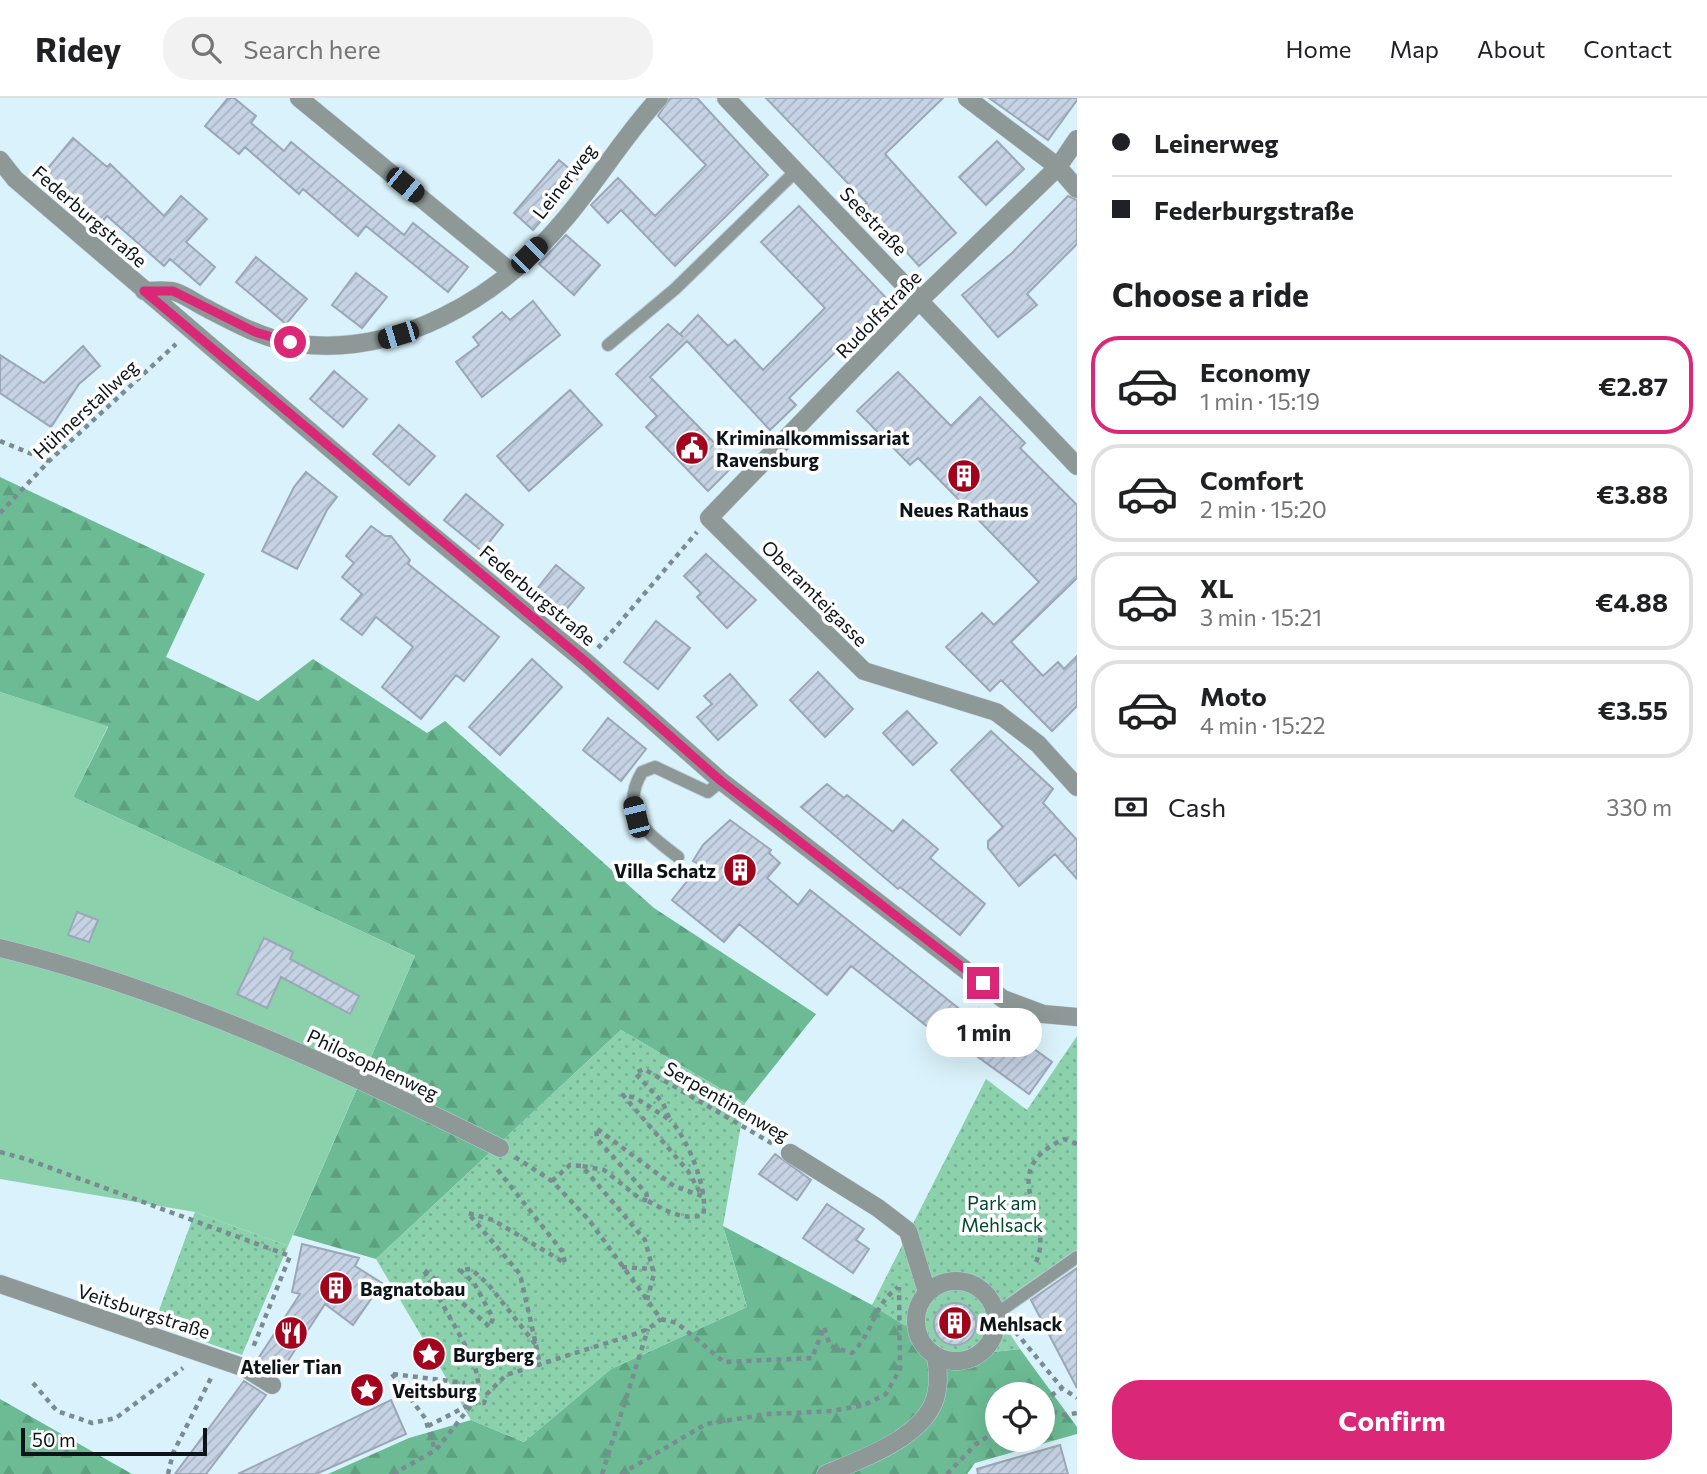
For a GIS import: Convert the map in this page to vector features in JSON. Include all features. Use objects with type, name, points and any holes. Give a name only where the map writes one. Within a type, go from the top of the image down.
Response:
[{"type":"street","points":[[299,98],[511,272]]},
{"type":"street","name":"Leinerweg","points":[[144,291],[173,291],[255,332],[290,342],[349,345],[382,340],[424,326],[444,317],[511,272],[565,220],[630,130],[659,98]]},
{"type":"street","name":"Seestraße","points":[[726,98],[1077,466]]},
{"type":"street","points":[[967,98],[1058,167],[1077,189]]},
{"type":"street","name":"Rudolfstraße","points":[[709,518],[920,300],[1058,167],[1077,139]]},
{"type":"street","name":"Federburgstraße","points":[[0,160],[15,179],[144,291],[189,326],[586,662],[721,781],[1003,999],[1043,1014],[1077,1017]]},
{"type":"street","name":"Oberamteigasse","points":[[709,518],[864,671],[996,712],[1038,744],[1077,787]]},
{"type":"street","name":"Philosophenweg","points":[[0,948],[117,983],[267,1038],[404,1100],[500,1148]]},
{"type":"street","points":[[790,1153],[878,1208],[908,1231],[928,1292]]},
{"type":"street","points":[[947,1281],[969,1282],[987,1294],[1000,1316],[983,1351],[960,1361],[936,1356],[919,1338],[916,1313],[928,1292],[947,1281]]},
{"type":"street","name":"Veitsburgstraße","points":[[0,1284],[245,1367],[272,1385]]},
{"type":"street","points":[[826,1474],[870,1455],[909,1433],[933,1405],[939,1378],[936,1356]]},
{"type":"lane","points":[[608,345],[675,289],[796,171]]},
{"type":"lane","points":[[678,858],[649,835],[636,817],[632,799],[642,772],[655,767],[708,792],[721,781]]},
{"type":"lane","points":[[1000,1316],[1077,1257]]},
{"type":"path","name":"Hühnerstallweg","points":[[0,513],[49,461],[176,344],[189,326]]},
{"type":"path","points":[[0,441],[49,461]]},
{"type":"path","points":[[586,662],[709,518]]},
{"type":"path","name":"Serpentinenweg","points":[[670,1120],[663,1103],[635,1073],[644,1069],[790,1153]]},
{"type":"path","points":[[552,1181],[570,1165],[604,1170],[639,1198],[677,1216],[694,1218],[702,1215],[706,1204],[688,1171],[623,1096],[636,1098],[670,1120],[682,1132],[695,1161],[702,1196]]},
{"type":"path","points":[[648,1201],[646,1192],[597,1139],[596,1128],[674,1186],[702,1196]]},
{"type":"path","points":[[1035,1265],[1040,1254],[1039,1222],[1026,1187],[1032,1167],[1048,1146],[1064,1139],[1077,1144]]},
{"type":"path","points":[[540,1365],[520,1274],[468,1213],[493,1220],[565,1263],[562,1251],[494,1165],[500,1148],[552,1181],[589,1220],[661,1319],[677,1323],[724,1362],[811,1358],[824,1327],[830,1346],[852,1353],[873,1323],[881,1300],[899,1287],[900,1369],[886,1394],[864,1405],[832,1411],[768,1414],[706,1424],[621,1474]]},
{"type":"path","points":[[0,1152],[26,1159],[290,1256],[245,1367]]},
{"type":"path","points":[[582,1166],[645,1240],[652,1269],[647,1301]]},
{"type":"path","points":[[622,1267],[652,1269]]},
{"type":"path","points":[[393,1474],[436,1450],[473,1402],[480,1386],[474,1361],[441,1305],[424,1269],[490,1326],[493,1318],[474,1283],[460,1270],[471,1269],[488,1284],[536,1345]]},
{"type":"path","points":[[1000,1316],[1062,1388],[1077,1398]]},
{"type":"path","points":[[428,1426],[473,1402],[484,1404],[487,1394],[506,1375],[648,1329],[661,1319]]},
{"type":"path","points":[[602,1474],[648,1329]]},
{"type":"path","points":[[33,1383],[57,1411],[92,1423],[116,1419],[179,1370],[217,1357]]},
{"type":"path","points":[[168,1474],[173,1453],[217,1357]]},
{"type":"path","points":[[436,1450],[428,1426],[392,1374],[466,1383]]},
{"type":"path","points":[[1055,1393],[1062,1388]]},
{"type":"path","points":[[1055,1412],[1065,1415],[1077,1413]]},
{"type":"path","points":[[947,1474],[985,1438]]},
{"type":"green space","points":[[0,477],[205,574],[166,657],[258,701],[313,659],[427,733],[445,721],[654,908],[816,1014],[745,1103],[621,1030],[376,1259],[293,1235],[415,956],[73,797],[108,727],[0,692]]},
{"type":"green space","points":[[0,692],[108,726],[73,797],[415,956],[288,1246],[195,1212],[0,1179]]},
{"type":"green space","points":[[621,1030],[745,1103],[723,1226],[747,1307],[611,1369],[524,1442],[471,1420],[376,1259]]},
{"type":"green space","name":"Park am Mehlsack","points":[[1077,1036],[1077,1253],[997,1314],[1020,1349],[955,1356],[872,1305],[986,1079],[1027,1110]]},
{"type":"green space","points":[[195,1212],[288,1246],[242,1355],[154,1324]]},
{"type":"green space","points":[[723,1226],[872,1305],[955,1356],[1020,1349],[1044,1382],[985,1382],[985,1452],[1014,1452],[975,1463],[967,1474],[328,1474],[409,1438],[471,1420],[524,1442],[611,1369],[747,1307]]},
{"type":"green space","points":[[1055,1397],[1077,1427],[1077,1434],[1055,1440]]},
{"type":"green space","points":[[0,1399],[132,1474],[0,1474]]},
{"type":"building","points":[[228,98],[234,98],[256,116],[251,123],[284,151],[291,142],[404,235],[413,223],[468,267],[448,292],[366,226],[358,236],[303,189],[299,194],[245,147],[239,154],[205,126]]},
{"type":"building","points":[[670,98],[697,98],[768,175],[675,266],[621,210],[608,223],[591,205],[618,178],[655,216],[706,165],[658,116]]},
{"type":"building","points":[[766,98],[943,98],[885,154],[956,233],[919,266],[864,205],[867,203]]},
{"type":"building","points":[[989,98],[1077,98],[1077,100],[1048,140]]},
{"type":"building","points":[[73,138],[107,167],[110,164],[164,216],[181,196],[207,219],[186,242],[215,267],[200,285],[170,259],[164,266],[107,216],[102,222],[44,173]]},
{"type":"building","points":[[997,141],[1024,169],[986,205],[959,177]]},
{"type":"building","points":[[559,160],[579,177],[533,230],[514,213]]},
{"type":"building","points":[[1068,196],[1077,200],[1077,244],[1027,294],[1037,305],[998,337],[962,295],[1012,253]]},
{"type":"building","points":[[799,206],[888,300],[789,398],[796,405],[770,430],[687,341],[650,377],[735,464],[708,491],[646,427],[657,416],[616,374],[668,324],[683,337],[680,334],[698,315],[728,346],[735,340],[763,370],[825,308],[761,242]]},
{"type":"building","points":[[566,235],[600,265],[574,295],[539,264]]},
{"type":"building","points":[[256,257],[307,299],[286,324],[236,282]]},
{"type":"building","points":[[356,273],[387,297],[362,328],[332,305]]},
{"type":"building","points":[[533,301],[560,335],[482,397],[456,362],[479,345],[473,337],[502,312],[510,320]]},
{"type":"building","points":[[83,346],[100,366],[79,384],[51,427],[0,393],[0,355],[44,383]]},
{"type":"building","points":[[334,371],[367,399],[343,427],[310,399]]},
{"type":"building","points":[[898,372],[951,426],[980,397],[1025,443],[1020,448],[1077,505],[1077,578],[1011,642],[1043,676],[1058,662],[1064,669],[1077,656],[1077,706],[1052,731],[1001,680],[990,691],[946,647],[982,613],[994,625],[1039,582],[918,458],[910,465],[857,411]]},
{"type":"building","points":[[570,390],[602,425],[529,491],[497,456]]},
{"type":"building","points":[[399,425],[435,456],[409,485],[373,454]]},
{"type":"building","points":[[306,472],[337,497],[327,510],[297,569],[262,551],[294,487]]},
{"type":"building","points":[[466,494],[503,525],[482,551],[444,520]]},
{"type":"building","points":[[371,526],[385,536],[391,536],[410,560],[408,564],[499,637],[464,681],[456,675],[421,719],[382,687],[413,647],[376,617],[362,635],[341,619],[362,594],[342,577],[354,563],[346,556]]},
{"type":"building","points":[[706,554],[756,600],[727,628],[697,597],[701,593],[684,576]]},
{"type":"building","points":[[556,565],[584,588],[560,617],[532,595]]},
{"type":"building","points":[[656,621],[690,648],[658,689],[624,662]]},
{"type":"building","points":[[532,659],[562,687],[500,755],[469,727]]},
{"type":"building","points":[[818,672],[853,709],[825,737],[790,700]]},
{"type":"building","points":[[730,674],[757,705],[718,740],[697,717],[712,704],[704,696]]},
{"type":"building","points":[[907,711],[937,743],[913,765],[883,733]]},
{"type":"building","points":[[608,718],[646,749],[621,781],[583,750]]},
{"type":"building","points":[[991,731],[1053,789],[1043,803],[1077,840],[1077,879],[1055,854],[1019,886],[988,848],[988,841],[1003,827],[951,770]]},
{"type":"building","points":[[827,784],[844,798],[847,795],[893,832],[903,820],[938,849],[930,858],[985,904],[960,935],[900,887],[898,889],[801,807]]},
{"type":"building","points":[[730,820],[771,850],[769,853],[780,863],[767,878],[798,905],[810,890],[972,1019],[979,1009],[1052,1062],[1029,1094],[931,1023],[928,1027],[851,966],[827,995],[739,924],[724,942],[672,900],[700,865],[693,861],[703,845]]},
{"type":"building","points":[[77,912],[98,920],[89,942],[68,935]]},
{"type":"building","points":[[264,938],[293,952],[290,959],[359,996],[350,1014],[281,977],[267,1008],[237,994]]},
{"type":"building","points":[[775,1154],[811,1180],[797,1200],[759,1174]]},
{"type":"building","points":[[827,1204],[864,1229],[856,1240],[869,1249],[853,1273],[803,1238]]},
{"type":"building","name":"Bagnatobau","points":[[302,1244],[359,1258],[355,1266],[382,1283],[353,1325],[325,1304],[278,1376],[256,1362],[300,1294],[292,1292]]},
{"type":"building","points":[[1077,1268],[1077,1388],[1031,1300]]},
{"type":"building","name":"Mehlsack","points":[[955,1303],[970,1309],[976,1324],[970,1339],[955,1345],[940,1339],[934,1324],[940,1309]]},
{"type":"building","points":[[244,1381],[266,1395],[264,1398],[206,1474],[175,1474]]},
{"type":"building","points":[[391,1400],[406,1434],[316,1474],[238,1474]]},
{"type":"building","points":[[1060,1445],[1068,1474],[978,1474],[977,1469],[1036,1452],[1055,1452],[1055,1446]]},
{"type":"place","name":"Kriminalkommissariat Ravensburg","points":[[692,448]]},
{"type":"place","name":"Neues Rathaus","points":[[964,476]]},
{"type":"place","name":"Villa Schatz","points":[[740,870]]},
{"type":"place","name":"Bagnatobau","points":[[336,1288]]},
{"type":"place","name":"Mehlsack","points":[[955,1323]]},
{"type":"place","name":"Atelier Tian","points":[[291,1333]]},
{"type":"place","name":"Burgberg","points":[[429,1354]]},
{"type":"place","name":"Veitsburg","points":[[367,1390]]},
{"type":"route","points":[[290,342],[255,332],[173,291],[144,291],[189,326],[416,522],[586,662],[721,781],[983,983]]}]
